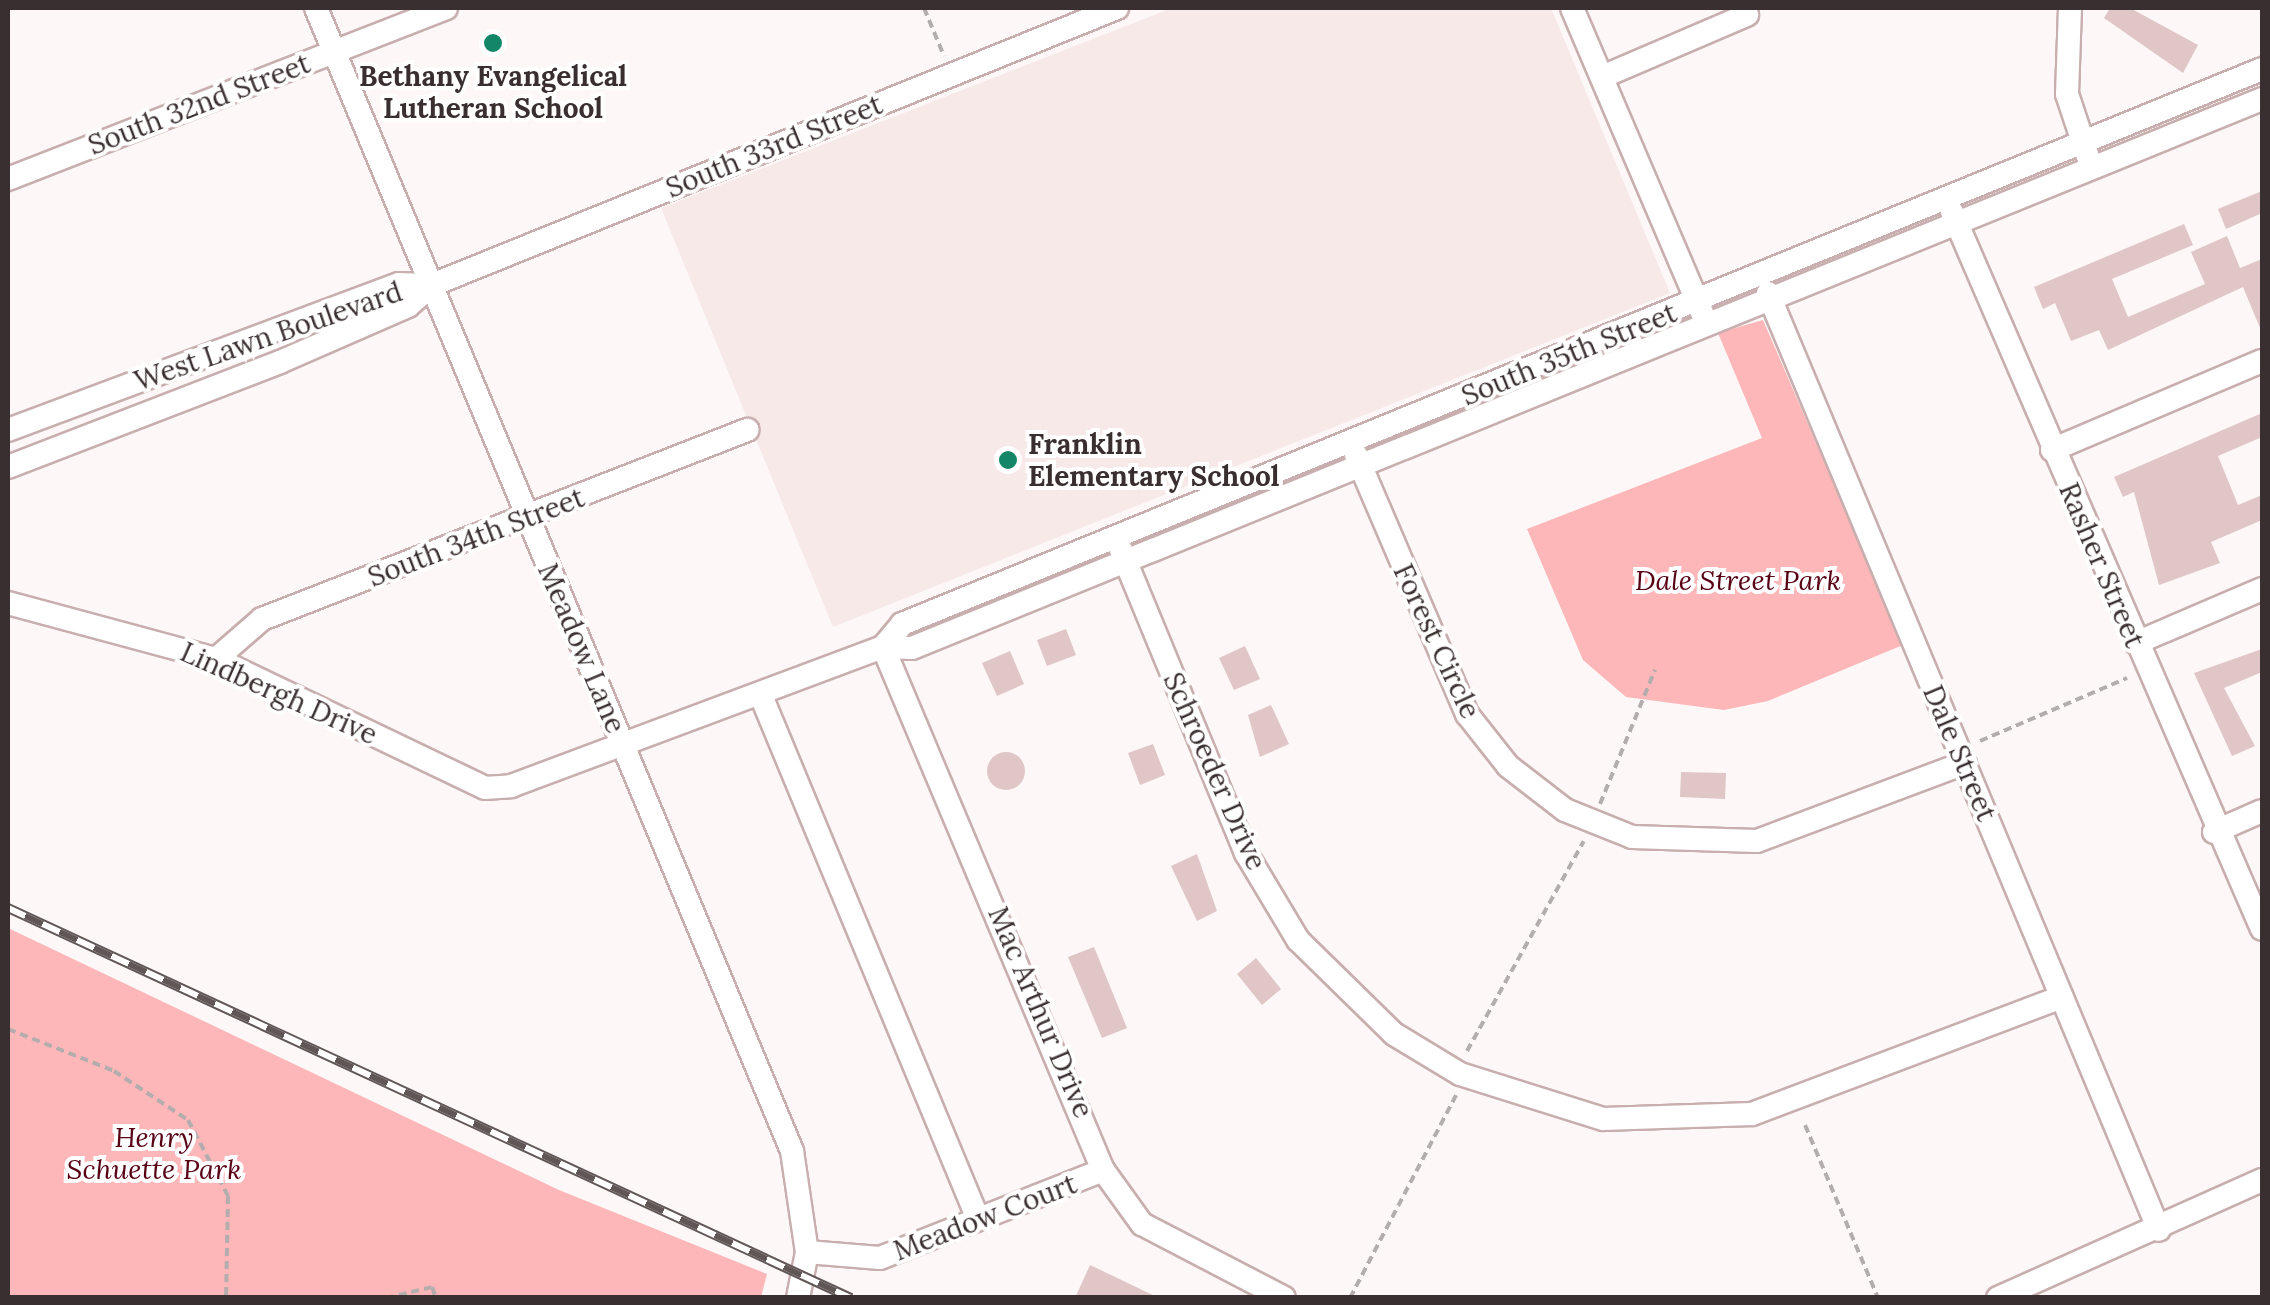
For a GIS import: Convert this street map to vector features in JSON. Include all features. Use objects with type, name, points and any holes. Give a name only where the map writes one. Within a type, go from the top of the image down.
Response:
[{"type":"street","name":"Meadow Lane","points":[[316,8],[792,1151],[807,1252],[798,1298]]},
{"type":"street","name":"South 32nd Street","points":[[8,178],[446,8]]},
{"type":"street","name":"South 33rd Street","points":[[432,285],[1116,8]]},
{"type":"street","points":[[1572,8],[1708,328]]},
{"type":"street","points":[[2070,8],[2067,94],[2093,169]]},
{"type":"street","points":[[1602,78],[1747,15]]},
{"type":"street","name":"South 35th Street","points":[[883,647],[902,624],[2262,69]]},
{"type":"street","name":"South 35th Street","points":[[485,788],[762,698],[883,647],[912,648],[1772,303],[2262,99]]},
{"type":"street","name":"Rasher Street","points":[[1947,199],[2214,832],[2262,929]]},
{"type":"street","name":"Dale Street","points":[[1762,275],[2159,1230]]},
{"type":"street","name":"West Lawn Boulevard","points":[[8,430],[399,284],[432,285]]},
{"type":"street","name":"West Lawn Boulevard","points":[[8,468],[280,362],[408,306],[432,285]]},
{"type":"street","points":[[2052,450],[2262,361]]},
{"type":"street","name":"South 34th Street","points":[[216,658],[262,618],[747,430]]},
{"type":"street","name":"Forest Circle","points":[[1351,442],[1467,714],[1508,766],[1593,822],[1691,845],[1757,842],[1965,763]]},
{"type":"street","name":"Schroeder Drive","points":[[1116,538],[1246,852],[1298,940],[1394,1034],[1460,1074],[1604,1119],[1752,1114],[2062,997]]},
{"type":"street","points":[[2136,643],[2262,589]]},
{"type":"street","name":"Lindbergh Drive","points":[[8,603],[216,658],[485,788]]},
{"type":"street","name":"Mac Arthur Drive","points":[[883,647],[1103,1170],[1142,1224],[1284,1298]]},
{"type":"street","points":[[762,698],[978,1220]]},
{"type":"street","points":[[2214,832],[2262,811]]},
{"type":"street","name":"Meadow Court","points":[[807,1252],[860,1262],[1103,1170]]},
{"type":"street","points":[[1998,1298],[2159,1230],[2262,1180]]},
{"type":"path","points":[[924,8],[944,56]]},
{"type":"path","points":[[1467,1050],[1593,822],[1655,670]]},
{"type":"path","points":[[1980,741],[2127,678]]},
{"type":"path","points":[[8,1029],[114,1071],[188,1120],[228,1196],[226,1298]]},
{"type":"path","points":[[1350,1298],[1456,1095]]},
{"type":"path","points":[[1805,1125],[1878,1298]]},
{"type":"path","points":[[386,1298],[432,1287],[436,1298]]},
{"type":"shaded area","name":"Franklin Elementary School","points":[[1172,8],[1551,8],[1670,293],[833,627],[661,208]]},
{"type":"green space","name":"Dale Street Park","points":[[1763,320],[1903,645],[1768,701],[1724,710],[1626,697],[1583,660],[1527,529],[1762,438],[1718,333]]},
{"type":"green space","name":"Henry Schuette Park","points":[[8,928],[559,1190],[767,1274],[761,1297],[8,1297]]},
{"type":"building","points":[[2110,8],[2130,8],[2198,45],[2183,73],[2104,18]]},
{"type":"building","points":[[2262,191],[2262,213],[2226,229],[2218,209]]},
{"type":"building","points":[[2184,224],[2193,245],[2112,279],[2128,317],[2205,284],[2191,252],[2227,236],[2240,268],[2262,259],[2262,333],[2243,287],[2108,350],[2099,330],[2071,341],[2055,303],[2043,309],[2034,287]]},
{"type":"building","points":[[2262,413],[2262,437],[2218,456],[2238,505],[2262,495],[2262,520],[2211,542],[2220,563],[2159,585],[2134,492],[2123,497],[2114,477]]},
{"type":"building","points":[[1066,629],[1076,655],[1047,666],[1037,640]]},
{"type":"building","points":[[1245,646],[1260,679],[1234,690],[1219,658]]},
{"type":"building","points":[[2262,649],[2262,672],[2224,688],[2255,746],[2232,756],[2194,673]]},
{"type":"building","points":[[1010,651],[1024,684],[997,696],[982,663]]},
{"type":"building","points":[[1271,705],[1289,744],[1260,757],[1248,715]]},
{"type":"building","points":[[1153,744],[1165,775],[1140,785],[1128,753]]},
{"type":"building","points":[[1006,752],[1019,758],[1025,771],[1019,784],[1006,790],[993,784],[987,771],[993,758]]},
{"type":"building","points":[[1681,772],[1726,773],[1725,799],[1680,797]]},
{"type":"building","points":[[1197,854],[1217,911],[1197,921],[1171,866]]},
{"type":"building","points":[[1094,947],[1127,1028],[1102,1038],[1068,957]]},
{"type":"building","points":[[1256,958],[1281,989],[1262,1005],[1237,974]]},
{"type":"building","points":[[1090,1265],[1159,1298],[1075,1298]]},
{"type":"railway","points":[[8,908],[851,1298]]},
{"type":"place","name":"Bethany Evangelical Lutheran School","points":[[493,43]]},
{"type":"place","name":"Franklin Elementary School","points":[[1008,460]]}]
